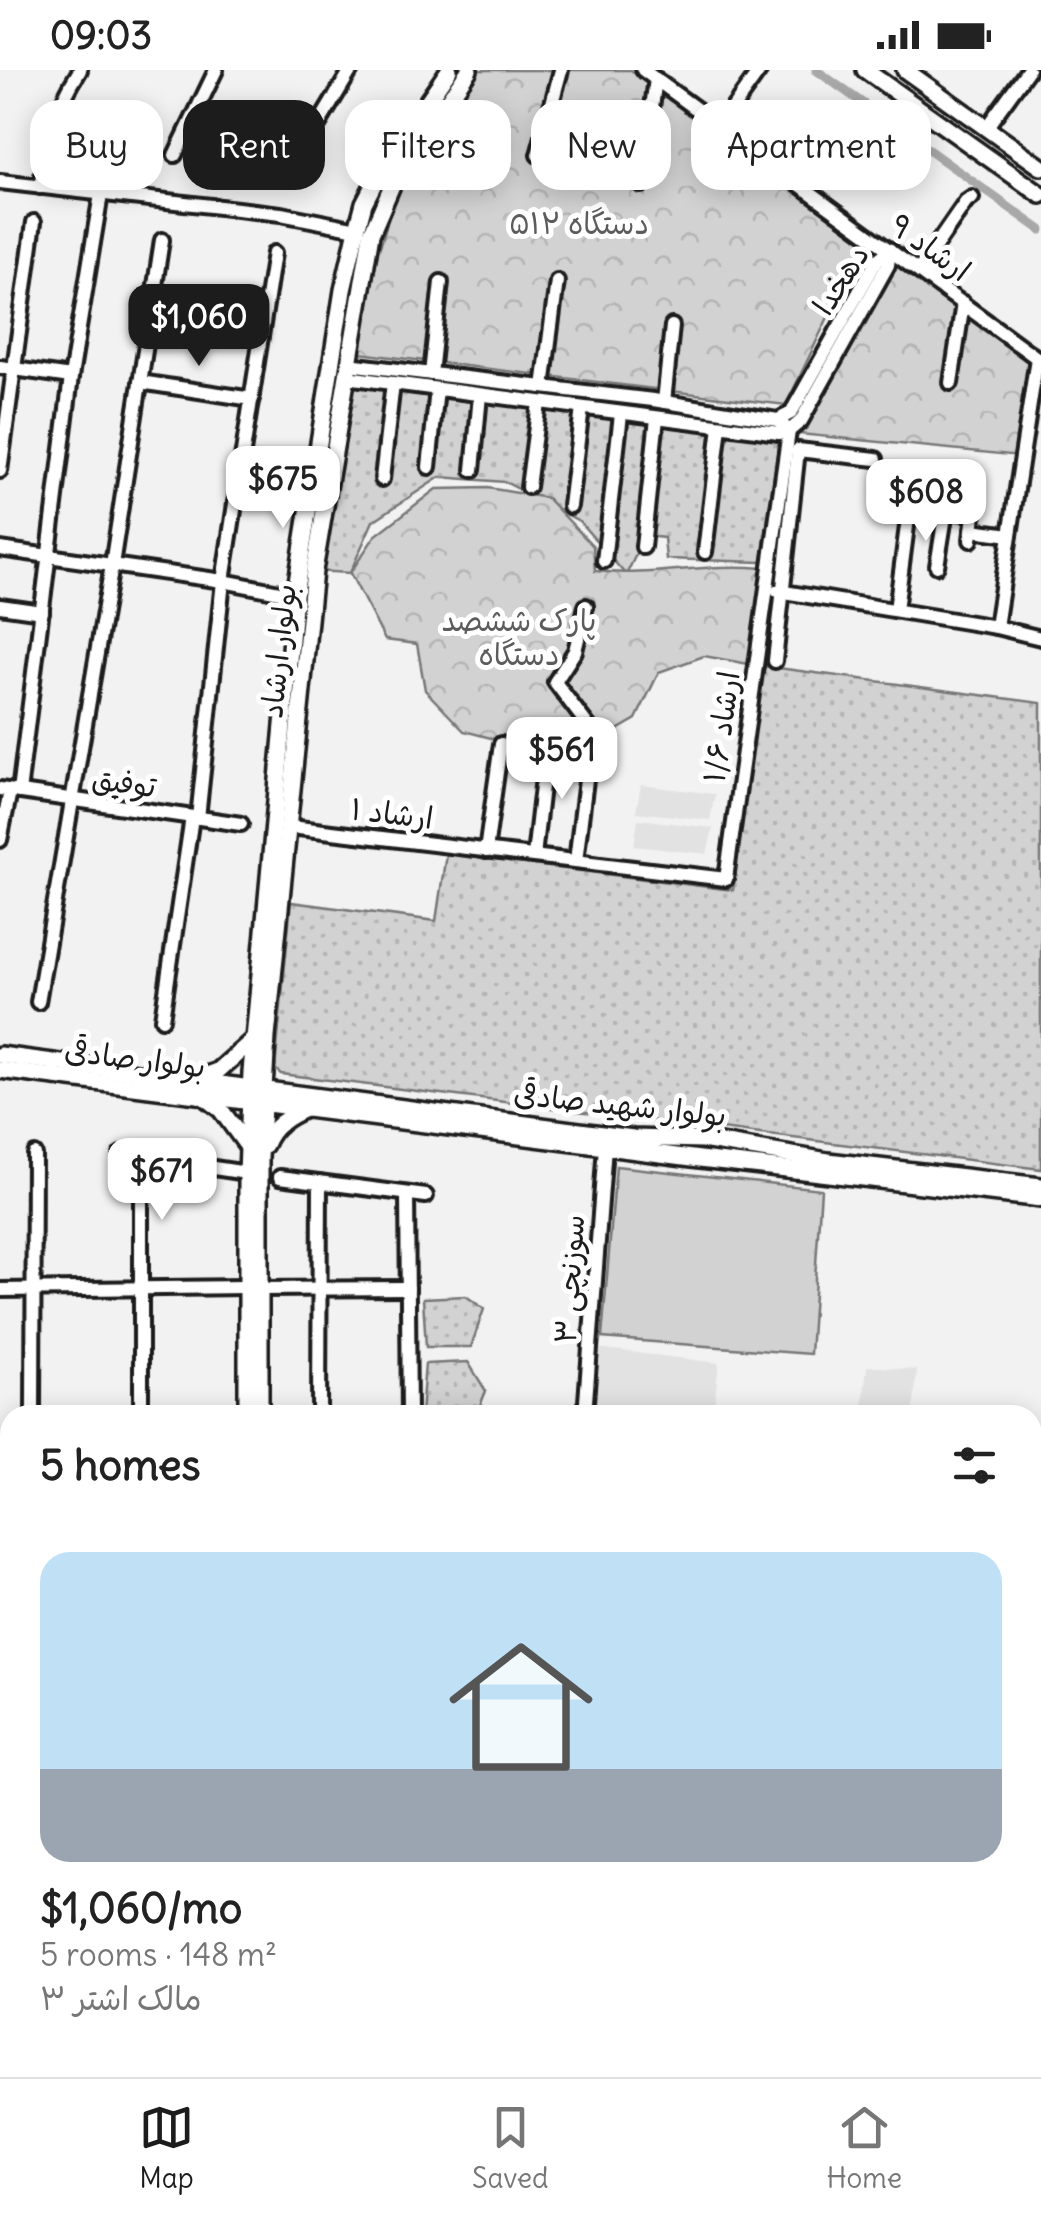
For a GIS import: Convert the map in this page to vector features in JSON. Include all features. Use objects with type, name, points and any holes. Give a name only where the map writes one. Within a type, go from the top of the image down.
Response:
[{"type":"main road","name":"بولوار ارشاد","points":[[257,1095],[290,827],[322,475],[344,290],[364,203],[383,166],[450,70]]},
{"type":"main road","name":"بولوار ارشاد","points":[[257,1095],[256,1036],[295,595],[379,209],[396,176],[469,70]]},
{"type":"main road","points":[[865,70],[1041,195]]},
{"type":"main road","points":[[906,70],[929,77],[986,128],[1041,167]]},
{"type":"main road","points":[[192,1080],[218,1071],[256,1036]]},
{"type":"main road","name":"بولوار صادقی","points":[[0,1055],[192,1080]]},
{"type":"main road","name":"بولوار صادقی","points":[[0,1070],[203,1096],[257,1095]]},
{"type":"main road","name":"بولوار شهید صادقی","points":[[192,1080],[306,1108],[1041,1199]]},
{"type":"main road","points":[[247,1405],[257,1095]]},
{"type":"main road","name":"بولوار شهید صادقی","points":[[257,1095],[633,1138],[702,1140],[828,1161],[1041,1186]]},
{"type":"main road","points":[[203,1096],[221,1110],[254,1153]]},
{"type":"main road","points":[[259,1405],[247,1174],[254,1153],[270,1132],[290,1115],[306,1108]]},
{"type":"main road","points":[[700,1159],[702,1140]]},
{"type":"street","points":[[61,100],[80,70]]},
{"type":"street","points":[[175,155],[216,70]]},
{"type":"street","points":[[553,100],[561,70]]},
{"type":"street","name":"ارشاد ۹","points":[[644,70],[691,105]]},
{"type":"street","points":[[739,100],[760,70]]},
{"type":"street","points":[[986,128],[1028,70]]},
{"type":"street","points":[[325,110],[346,72]]},
{"type":"street","points":[[653,100],[656,79]]},
{"type":"street","points":[[0,182],[30,186]]},
{"type":"street","points":[[66,190],[281,214],[356,229]]},
{"type":"street","name":"ارشاد ۹","points":[[808,190],[1039,359]]},
{"type":"street","points":[[0,840],[42,612],[100,194]]},
{"type":"street","points":[[920,270],[972,198]]},
{"type":"street","points":[[0,470],[6,368],[34,222]]},
{"type":"street","points":[[38,1002],[112,566],[162,240]]},
{"type":"street","name":"دهخدا","points":[[778,420],[791,413],[878,260],[890,250]]},
{"type":"street","name":"دهخدا","points":[[789,431],[800,421],[836,361],[888,264],[890,250]]},
{"type":"street","points":[[162,1020],[195,818],[223,582],[274,254]]},
{"type":"street","points":[[543,387],[557,281]]},
{"type":"street","points":[[432,374],[441,282]]},
{"type":"street","points":[[951,383],[963,303]]},
{"type":"street","points":[[664,402],[672,326]]},
{"type":"street","points":[[996,627],[1039,359]]},
{"type":"street","points":[[6,368],[72,377]]},
{"type":"street","points":[[347,370],[432,374],[664,402],[778,420],[789,431]]},
{"type":"street","points":[[347,370],[393,383],[621,414],[789,431]]},
{"type":"street","points":[[140,382],[252,398]]},
{"type":"street","points":[[382,480],[393,383]]},
{"type":"street","points":[[429,467],[437,389]]},
{"type":"street","points":[[473,470],[480,394]]},
{"type":"street","points":[[528,487],[539,402]]},
{"type":"street","points":[[570,506],[582,408]]},
{"type":"street","points":[[604,561],[621,414]]},
{"type":"street","points":[[643,547],[656,418]]},
{"type":"street","points":[[705,552],[720,426]]},
{"type":"street","name":"ارشاد ۱/۶","points":[[726,879],[789,431]]},
{"type":"street","points":[[775,661],[798,450],[876,459]]},
{"type":"street","points":[[896,610],[914,473]]},
{"type":"street","points":[[937,566],[946,510],[974,514],[971,535],[1010,535]]},
{"type":"street","points":[[0,550],[295,595]]},
{"type":"street","points":[[767,586],[782,592],[1041,638]]},
{"type":"street","points":[[0,606],[42,612]]},
{"type":"street","points":[[576,861],[592,731],[555,682],[575,651],[586,606]]},
{"type":"street","points":[[486,850],[500,744]]},
{"type":"street","points":[[534,856],[547,744]]},
{"type":"street","name":"توفیق","points":[[9,790],[241,824]]},
{"type":"street","name":"ارشاد ۱","points":[[290,827],[726,879]]},
{"type":"street","name":"سوزنچی ۳","points":[[586,1405],[605,1146]]},
{"type":"street","points":[[34,1154],[34,1405]]},
{"type":"street","points":[[121,1154],[247,1174]]},
{"type":"street","points":[[140,1157],[141,1405]]},
{"type":"street","points":[[280,1178],[426,1196]]},
{"type":"street","points":[[319,1405],[320,1182]]},
{"type":"street","points":[[407,1194],[408,1405]]},
{"type":"street","points":[[0,1290],[408,1288]]},
{"type":"shaded area","points":[[641,785],[715,794],[710,820],[636,812]]},
{"type":"shaded area","points":[[638,819],[713,828],[707,854],[634,846]]},
{"type":"shaded area","points":[[597,1348],[719,1363],[714,1405],[594,1405]]},
{"type":"shaded area","points":[[867,1366],[917,1370],[914,1405],[863,1405]]},
{"type":"green space","name":"۵۱۲ دستگاه","points":[[477,70],[631,70],[691,114],[691,190],[794,190],[864,242],[786,405],[359,353],[378,253],[398,190],[511,190],[511,100],[457,100]]},
{"type":"green space","points":[[898,262],[1034,358],[1020,456],[799,434]]},
{"type":"green space","points":[[346,377],[779,440],[762,562],[666,559],[664,538],[645,536],[626,575],[579,521],[505,482],[440,477],[373,521],[350,573],[314,571]]},
{"type":"green space","name":"پارک‌ ششصد دستگاه","points":[[488,488],[547,498],[593,546],[595,571],[763,568],[749,664],[704,656],[659,672],[636,719],[593,744],[552,754],[464,731],[425,690],[417,644],[385,640],[350,573],[375,536],[436,489]]},
{"type":"green space","points":[[763,666],[1041,703],[1041,1169],[281,1074],[275,1069],[291,902],[436,921],[446,854],[733,890]]},
{"type":"green space","points":[[616,1166],[821,1189],[810,1354],[602,1338]]},
{"type":"green space","points":[[466,1296],[484,1309],[471,1347],[426,1347],[423,1298]]},
{"type":"green space","points":[[468,1362],[486,1391],[480,1405],[422,1405],[425,1364]]},
{"type":"waterway","points":[[816,70],[1041,230]]}]
